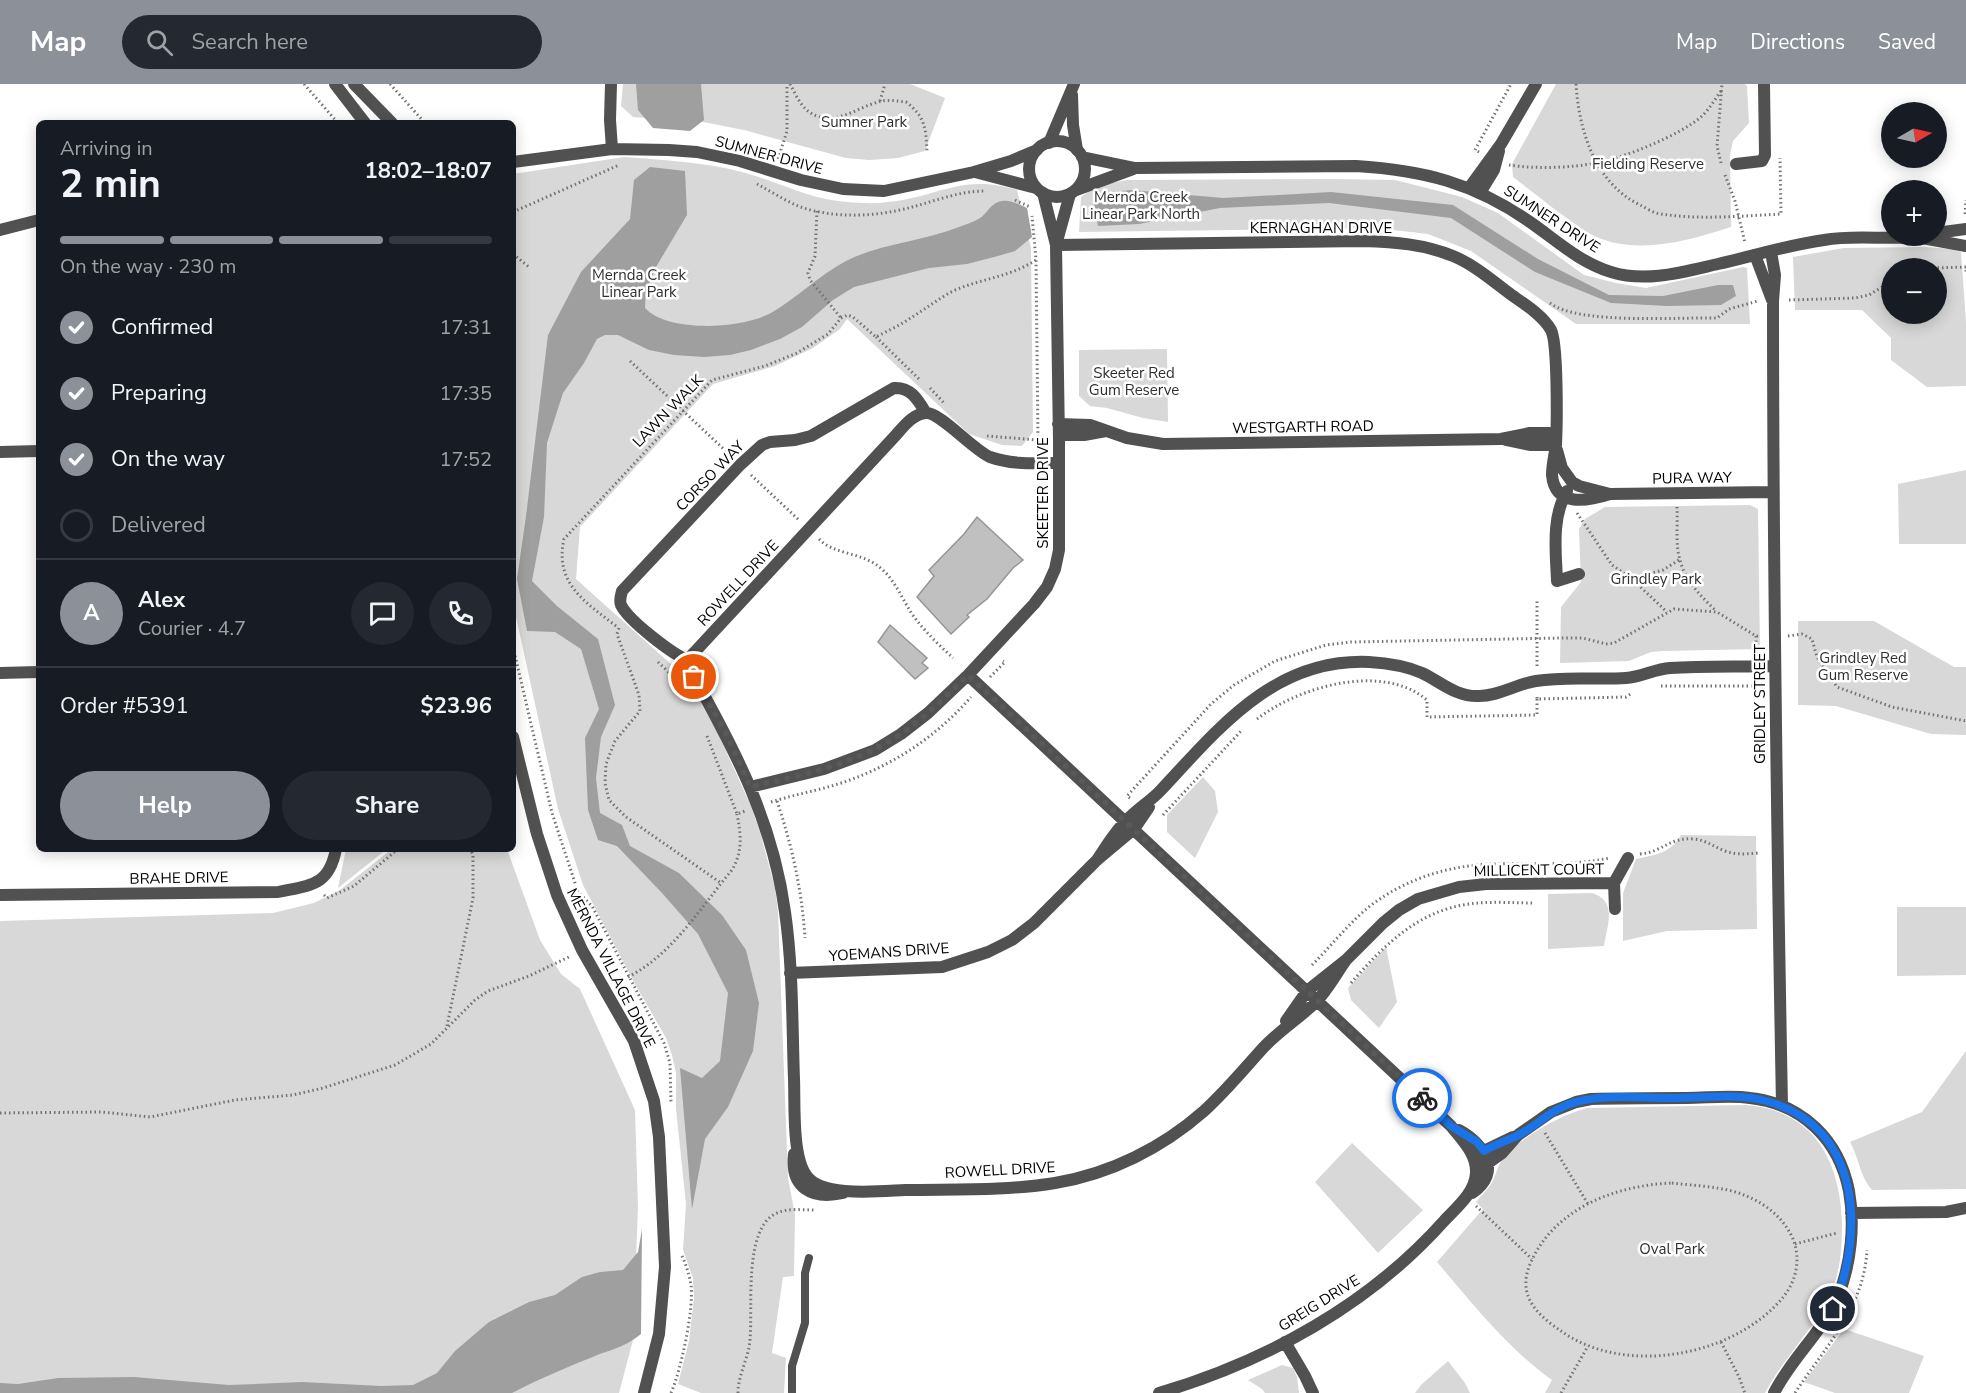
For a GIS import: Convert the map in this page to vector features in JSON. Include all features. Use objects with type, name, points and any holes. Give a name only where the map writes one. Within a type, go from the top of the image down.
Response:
[{"type":"street","points":[[335,84],[364,120]]},
{"type":"street","points":[[354,84],[389,120]]},
{"type":"street","points":[[611,84],[612,148]]},
{"type":"street","points":[[1475,191],[1536,84]]},
{"type":"street","points":[[1736,164],[1757,163],[1762,161],[1765,154],[1764,84]]},
{"type":"street","points":[[1049,143],[1073,88]]},
{"type":"street","points":[[1073,88],[1073,125],[1084,174],[1082,183],[1073,192],[1061,197],[1052,197],[1039,190],[1029,173],[1037,150],[1049,143],[1064,142],[1079,153]]},
{"type":"street","name":"SUMNER DRIVE","points":[[516,162],[612,148],[697,152],[740,161],[801,180],[863,192],[911,187],[974,172],[1011,161],[1037,150]]},
{"type":"street","name":"SUMNER DRIVE","points":[[1079,153],[1134,168],[1356,166],[1422,173],[1475,191],[1529,221],[1581,259],[1612,272],[1639,276],[1663,276],[1824,240],[1881,237]]},
{"type":"street","name":"SUMNER DRIVE","points":[[1073,192],[1134,168]]},
{"type":"street","name":"SUMNER DRIVE","points":[[974,172],[1039,190]]},
{"type":"street","name":"SKEETER DRIVE","points":[[750,787],[824,770],[875,750],[901,734],[928,713],[968,675],[1047,587],[1055,569],[1059,542],[1056,245],[1039,190]]},
{"type":"street","name":"SKEETER DRIVE","points":[[1056,245],[1073,192]]},
{"type":"street","points":[[0,230],[36,221]]},
{"type":"street","points":[[1947,232],[1966,229]]},
{"type":"street","name":"KERNAGHAN DRIVE","points":[[1056,245],[1399,242],[1430,248],[1454,256],[1534,311],[1551,329],[1555,349],[1556,439],[1553,478],[1557,489],[1570,498]]},
{"type":"street","name":"SUMNER DRIVE","points":[[1947,242],[1966,246]]},
{"type":"street","name":"GRIDLEY STREET","points":[[1771,252],[1775,275],[1773,301],[1774,666],[1782,1106]]},
{"type":"street","name":"GRIDLEY STREET","points":[[1752,256],[1773,301]]},
{"type":"street","name":"CORSO WAY","points":[[690,661],[670,652],[631,617],[621,605],[622,591],[740,465],[770,442],[811,436],[894,388],[900,388],[913,394],[926,413]]},
{"type":"street","points":[[926,413],[939,417],[971,446],[1001,461],[1059,463]]},
{"type":"street","name":"ROWELL DRIVE","points":[[926,413],[911,420],[896,435],[691,656],[690,661],[694,677],[728,737],[759,807],[779,875],[786,915],[796,1133],[802,1167],[813,1183],[820,1187],[853,1191],[1016,1187],[1054,1183],[1093,1175],[1126,1162],[1184,1127],[1206,1109],[1277,1034],[1317,1001]]},
{"type":"street","name":"WESTGARTH ROAD","points":[[1058,430],[1084,435],[1107,431],[1127,438],[1163,444],[1501,439],[1530,445],[1556,439]]},
{"type":"street","name":"KERNAGHAN DRIVE","points":[[1556,439],[1562,468],[1572,482]]},
{"type":"street","points":[[0,452],[36,451]]},
{"type":"street","points":[[1572,482],[1570,498],[1556,526],[1557,581],[1579,574]]},
{"type":"street","name":"PURA WAY","points":[[1572,482],[1610,494],[1773,492]]},
{"type":"street","name":"PURA WAY","points":[[1570,498],[1593,500],[1610,494]]},
{"type":"street","name":"YOEMANS DRIVE","points":[[790,973],[942,967],[988,952],[1012,940],[1034,923],[1097,860],[1217,729],[1241,707],[1290,677],[1318,668],[1347,662],[1393,665],[1422,673],[1461,694],[1481,696],[1537,681],[1627,678],[1669,668],[1774,666]]},
{"type":"street","points":[[0,673],[36,672]]},
{"type":"street","points":[[968,675],[1451,1126],[1470,1151],[1482,1159],[1502,1153],[1518,1135],[1562,1107],[1591,1099],[1748,1097],[1782,1106],[1815,1126],[1839,1158],[1846,1176],[1851,1213],[1846,1274],[1833,1309],[1774,1393]]},
{"type":"street","name":"MERNDA VILLAGE DRIVE","points":[[516,749],[537,834],[557,895],[582,950],[634,1041],[654,1101],[659,1147],[665,1267],[659,1334],[646,1393]]},
{"type":"street","points":[[315,884],[333,866],[335,852]]},
{"type":"street","name":"MILLICENT COURT","points":[[1615,909],[1614,883],[1628,858]]},
{"type":"street","name":"MILLICENT COURT","points":[[1307,991],[1346,960],[1383,923],[1418,899],[1439,892],[1486,884],[1614,883]]},
{"type":"street","name":"BRAHE DRIVE","points":[[0,895],[278,892],[315,884]]},
{"type":"street","name":"MILLICENT COURT","points":[[1317,1001],[1346,960]]},
{"type":"street","name":"ROWELL DRIVE","points":[[1277,1034],[1307,991]]},
{"type":"street","name":"GREIG DRIVE","points":[[1159,1393],[1229,1370],[1289,1340],[1331,1316],[1397,1269],[1422,1246],[1466,1197],[1474,1185],[1482,1159]]},
{"type":"street","points":[[1851,1213],[1946,1212],[1966,1208]]},
{"type":"street","points":[[1946,1212],[1966,1216]]},
{"type":"street","points":[[1289,1340],[1313,1393]]},
{"type":"lane","points":[[792,1393],[792,1366],[805,1323],[805,1273],[809,1258]]},
{"type":"path","points":[[304,84],[335,120]]},
{"type":"path","points":[[390,84],[420,120]]},
{"type":"path","points":[[789,84],[809,112],[819,116],[833,118],[849,115],[880,101],[906,102],[921,116],[927,153]]},
{"type":"path","points":[[769,190],[786,131],[789,84]]},
{"type":"path","points":[[880,101],[885,84]]},
{"type":"path","points":[[1511,84],[1475,150],[1493,161],[1512,166],[1550,167],[1596,164],[1639,150],[1674,134],[1701,117],[1721,91]]},
{"type":"path","points":[[1575,84],[1584,133],[1596,164],[1627,199],[1658,214],[1739,216]]},
{"type":"path","points":[[1722,84],[1717,146],[1752,256]]},
{"type":"path","points":[[516,212],[624,163]]},
{"type":"path","points":[[817,211],[815,256],[808,273],[810,280],[841,318],[848,315],[854,317],[950,408]]},
{"type":"path","points":[[983,435],[994,438],[1038,440],[1036,260],[1032,216]]},
{"type":"path","points":[[516,256],[529,267]]},
{"type":"path","points":[[876,338],[950,293],[975,282],[1001,277],[1020,270],[1036,260]]},
{"type":"path","points":[[1947,268],[1966,267],[1966,272]]},
{"type":"path","points":[[1546,300],[1559,310],[1581,316],[1717,318],[1730,309],[1753,302],[1855,298],[1869,295],[1881,287]]},
{"type":"path","points":[[1752,293],[1753,302]]},
{"type":"path","name":"LAWN WALK","points":[[721,883],[642,829],[609,800],[605,783],[606,764],[615,741],[640,711],[639,695],[617,634],[619,628],[568,583],[561,559],[564,539],[712,380],[765,366],[797,353],[828,334],[841,318]]},
{"type":"path","points":[[630,361],[684,410]]},
{"type":"path","points":[[1677,493],[1679,560],[1697,592],[1717,612]]},
{"type":"path","points":[[1570,498],[1574,510],[1612,565],[1632,579],[1667,612]]},
{"type":"path","points":[[1632,579],[1663,570],[1679,560]]},
{"type":"path","points":[[1537,601],[1537,640],[1351,642],[1326,645],[1275,661],[1255,672],[1211,704],[1127,796],[1156,823],[1241,731],[1282,702],[1322,687],[1368,680],[1396,686],[1427,700],[1427,717],[1537,715],[1537,699]]},
{"type":"path","points":[[737,814],[845,782],[900,758],[960,710],[1005,662],[991,650]]},
{"type":"path","points":[[628,977],[641,970],[671,945],[738,860],[741,847],[737,814],[706,733]]},
{"type":"path","points":[[315,884],[327,898],[354,886],[394,852]]},
{"type":"path","points":[[447,1028],[473,898],[472,852]]},
{"type":"path","points":[[0,1113],[102,1112],[150,1117],[235,1100],[293,1095],[323,1088],[395,1065],[431,1044],[475,1000],[488,991],[529,976]]},
{"type":"path","points":[[1538,1121],[1588,1204]]},
{"type":"path","points":[[1672,1183],[1729,1190],[1744,1195],[1763,1205],[1781,1219],[1790,1231],[1795,1244],[1798,1256],[1797,1268],[1784,1296],[1742,1332],[1721,1342],[1692,1351],[1664,1354],[1618,1353],[1588,1346],[1561,1331],[1543,1317],[1534,1307],[1526,1288],[1528,1268],[1544,1237],[1573,1213],[1588,1204],[1618,1192],[1655,1184],[1672,1183]]},
{"type":"path","points":[[1466,1197],[1532,1259]]},
{"type":"path","points":[[1795,1244],[1825,1234],[1851,1233]]},
{"type":"path","points":[[1721,1342],[1745,1393]]},
{"type":"path","points":[[1561,1393],[1588,1346]]},
{"type":"green space","name":"Sumner Park","points":[[623,84],[910,84],[945,98],[925,151],[898,158],[869,160],[846,158],[744,130],[703,122],[633,117],[621,106]]},
{"type":"green space","name":"Fielding Reserve","points":[[1556,84],[1745,84],[1749,123],[1733,141],[1730,155],[1731,227],[1678,242],[1640,246],[1604,240],[1587,232],[1513,177],[1512,164]]},
{"type":"green space","name":"Mernda Creek Linear Park","points":[[624,157],[713,166],[755,176],[820,198],[867,203],[906,199],[965,185],[998,185],[1017,190],[1031,248],[1033,432],[1022,446],[1002,445],[969,434],[847,319],[840,329],[813,348],[775,366],[713,384],[580,527],[576,579],[673,666],[695,693],[716,729],[750,804],[775,888],[778,912],[788,1178],[795,1215],[794,1276],[783,1277],[772,1353],[786,1358],[784,1393],[701,1393],[678,1384],[689,1341],[694,1298],[693,1278],[683,1250],[686,1204],[676,1109],[676,1073],[666,1038],[583,885],[558,809],[516,617],[516,174]]},
{"type":"green space","name":"Mernda Creek Linear Park North","points":[[1127,180],[1395,180],[1462,197],[1498,213],[1584,275],[1616,283],[1646,288],[1747,268],[1750,324],[1576,324],[1471,251],[1428,234],[1376,228],[1079,232],[1081,197],[1114,182]]},
{"type":"green space","points":[[1924,247],[1953,249],[1961,252],[1966,322],[1966,386],[1927,387],[1891,360],[1891,338],[1862,310],[1795,310],[1793,257],[1844,248]]},
{"type":"green space","name":"Skeeter Red Gum Reserve","points":[[1167,349],[1168,422],[1090,406],[1079,396],[1079,350]]},
{"type":"green space","points":[[1966,470],[1966,544],[1899,544],[1898,484]]},
{"type":"green space","name":"Grindley Park","points":[[1750,505],[1758,509],[1760,649],[1662,651],[1651,652],[1629,661],[1560,663],[1561,607],[1581,582],[1579,529],[1585,519],[1605,507]]},
{"type":"green space","name":"Grindley Red Gum Reserve","points":[[1798,621],[1874,621],[1954,667],[1966,667],[1966,735],[1931,734],[1836,706],[1798,705]]},
{"type":"green space","points":[[1203,777],[1215,791],[1218,812],[1195,858],[1167,832],[1167,815]]},
{"type":"green space","points":[[1681,835],[1756,836],[1757,929],[1667,931],[1623,941],[1623,893],[1636,859],[1667,849]]},
{"type":"green space","points":[[345,852],[383,852],[338,888]]},
{"type":"green space","points":[[388,852],[508,852],[540,940],[561,974],[580,989],[635,1110],[638,1207],[633,1340],[619,1393],[0,1393],[0,921],[273,913],[314,903],[340,890]]},
{"type":"green space","points":[[1592,893],[1600,897],[1608,908],[1604,946],[1548,949],[1548,894]]},
{"type":"green space","points":[[1897,907],[1966,907],[1966,975],[1897,976]]},
{"type":"green space","points":[[1386,947],[1397,1002],[1379,1028],[1351,1000],[1348,988]]},
{"type":"green space","points":[[1966,1051],[1966,1189],[1872,1190],[1850,1142],[1922,1112]]},
{"type":"green space","name":"Oval Park","points":[[1746,1105],[1770,1109],[1791,1118],[1805,1128],[1817,1140],[1833,1170],[1841,1204],[1839,1268],[1834,1286],[1816,1320],[1780,1368],[1765,1393],[1545,1393],[1552,1380],[1505,1339],[1437,1262],[1483,1209],[1476,1202],[1491,1184],[1501,1162],[1520,1143],[1542,1128],[1587,1108]]},
{"type":"green space","points":[[1352,1143],[1423,1210],[1378,1253],[1315,1182]]},
{"type":"green space","points":[[1844,1329],[1924,1356],[1909,1393],[1835,1393],[1804,1382]]},
{"type":"green space","points":[[1448,1361],[1470,1393],[1415,1393],[1421,1385]]},
{"type":"green space","points":[[1282,1365],[1293,1368],[1299,1393],[1265,1393],[1248,1380]]},
{"type":"shaded area","points":[[636,84],[701,84],[704,120],[690,131],[653,128],[638,110]]},
{"type":"shaded area","points":[[650,167],[685,171],[687,215],[656,267],[646,291],[645,308],[670,322],[706,326],[758,318],[781,307],[846,261],[873,250],[931,236],[970,223],[1001,201],[1010,201],[1027,208],[1032,237],[1015,251],[998,256],[967,264],[929,268],[854,287],[833,300],[802,327],[780,339],[730,355],[704,357],[674,355],[649,350],[618,335],[605,335],[597,339],[563,393],[547,443],[544,517],[532,581],[557,606],[598,639],[615,705],[601,737],[596,778],[600,813],[622,825],[630,846],[679,873],[722,915],[746,950],[759,1003],[753,1051],[728,1107],[705,1139],[692,1209],[680,1068],[702,1078],[720,1061],[728,993],[698,934],[617,846],[598,840],[588,810],[585,738],[599,709],[581,649],[555,632],[527,631],[517,579],[548,335],[581,272],[630,219],[634,180]]},
{"type":"shaded area","points":[[1131,190],[1223,198],[1331,192],[1453,205],[1538,259],[1609,295],[1663,296],[1718,285],[1733,285],[1736,296],[1721,305],[1667,306],[1611,303],[1535,272],[1451,218],[1329,203],[1220,208],[1139,224],[1098,226],[1093,197],[1102,193]]},
{"type":"shaded area","points":[[642,1229],[641,1334],[624,1345],[512,1393],[0,1393],[0,1383],[18,1384],[58,1378],[134,1377],[229,1385],[302,1382],[381,1386],[413,1385],[437,1373],[455,1351],[489,1322],[529,1302],[555,1295],[582,1277],[600,1272],[623,1270],[638,1252]]},
{"type":"building","points":[[977,517],[1023,560],[951,634],[917,597],[934,576],[929,570]]},
{"type":"building","points":[[890,625],[927,658],[922,663],[928,668],[915,679],[878,642]]},
{"type":"way so far","points":[[694,677],[728,737],[750,787],[824,770],[875,750],[928,713],[968,675],[1422,1098]]},
{"type":"route","points":[[1422,1098],[1451,1126],[1468,1135],[1484,1151],[1518,1135],[1551,1112],[1591,1099],[1748,1097],[1765,1100],[1799,1114],[1815,1126],[1839,1158],[1846,1176],[1850,1197],[1851,1233],[1846,1274],[1833,1309]]}]
